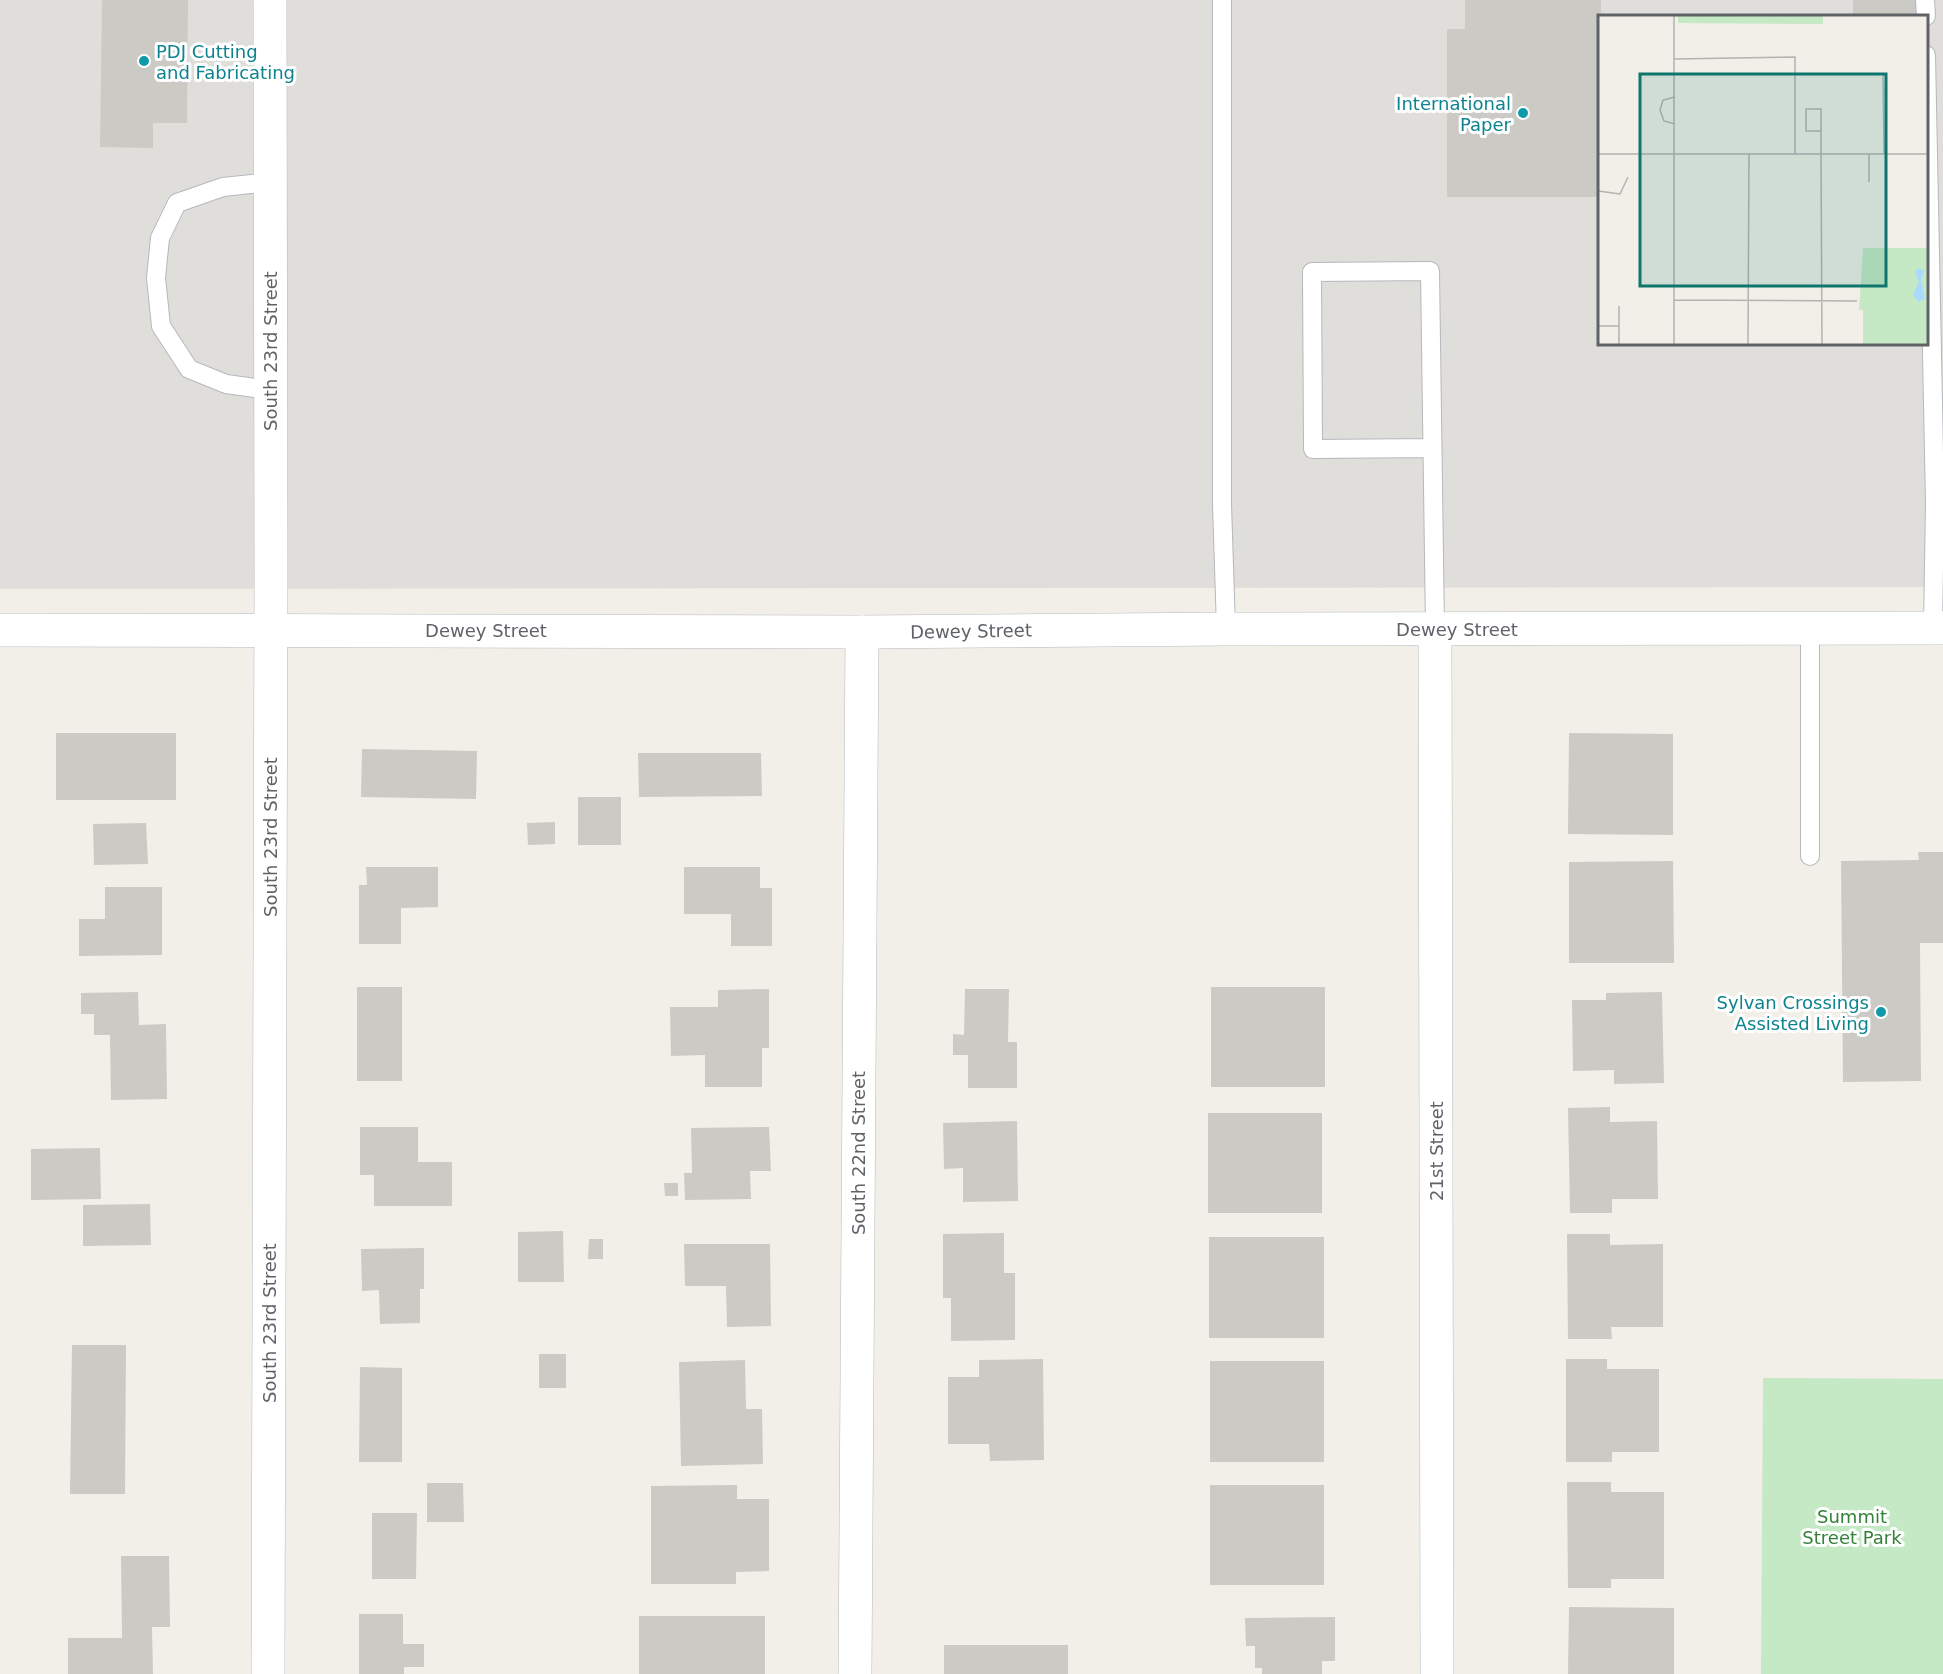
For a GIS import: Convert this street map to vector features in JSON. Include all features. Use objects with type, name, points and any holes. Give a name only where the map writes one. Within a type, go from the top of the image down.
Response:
[{"type":"street","name":"South 23rd Street","points":[[268,1674],[270,0]]},
{"type":"street","name":"Dewey Street","points":[[0,630],[862,632],[1938,628]]},
{"type":"street","name":"21st Street","points":[[1435,629],[1437,1674]]},
{"type":"street","name":"South 22nd Street","points":[[855,1674],[862,632]]},
{"type":"lane","points":[[1222,0],[1222,504],[1226,629]]},
{"type":"lane","points":[[1925,0],[1926,15]]},
{"type":"lane","points":[[1928,155],[1938,628]]},
{"type":"lane","points":[[270,182],[223,187],[177,202],[160,238],[156,278],[161,326],[189,369],[226,384],[270,390]]},
{"type":"lane","points":[[1431,448],[1313,448],[1312,272],[1430,271],[1435,629]]},
{"type":"lane","points":[[1810,628],[1810,856]]},
{"type":"shaded area","points":[[0,0],[1943,0],[1943,587],[0,589]]},
{"type":"green space","name":"Summit Street Park","points":[[1763,1378],[1943,1379],[1943,1674],[1761,1674]]},
{"type":"building","name":"PDJ Cutting and Fabricating","points":[[102,0],[188,0],[187,123],[153,123],[153,148],[100,147]]},
{"type":"building","name":"International Paper","points":[[1465,0],[1601,0],[1601,15],[1598,15],[1598,197],[1447,197],[1447,29],[1465,29]]},
{"type":"building","points":[[1853,0],[1918,0],[1918,15],[1853,15]]},
{"type":"building","points":[[56,733],[176,733],[176,800],[56,800]]},
{"type":"building","points":[[1569,733],[1673,734],[1673,835],[1568,834]]},
{"type":"building","points":[[362,749],[477,751],[476,799],[361,797]]},
{"type":"building","points":[[638,753],[761,753],[762,796],[639,797]]},
{"type":"building","points":[[578,797],[621,797],[621,845],[578,845]]},
{"type":"building","points":[[555,822],[555,844],[528,845],[527,823]]},
{"type":"building","points":[[146,823],[148,864],[94,865],[93,824]]},
{"type":"building","name":"Sylvan Crossings Assisted Living","points":[[1918,852],[1943,852],[1943,943],[1920,943],[1921,1081],[1843,1082],[1841,861],[1919,860]]},
{"type":"building","points":[[1673,861],[1674,963],[1569,963],[1569,862]]},
{"type":"building","points":[[366,867],[438,867],[438,907],[401,908],[401,944],[359,944],[359,885],[367,885]]},
{"type":"building","points":[[684,867],[760,867],[760,888],[772,888],[772,946],[731,946],[731,914],[684,914]]},
{"type":"building","points":[[105,887],[162,887],[162,955],[79,956],[79,919],[105,919]]},
{"type":"building","points":[[357,987],[402,987],[402,1081],[357,1081]]},
{"type":"building","points":[[1211,987],[1325,987],[1325,1087],[1211,1087]]},
{"type":"building","points":[[769,989],[769,1048],[762,1048],[762,1087],[705,1087],[705,1055],[671,1056],[670,1007],[718,1007],[718,990]]},
{"type":"building","points":[[965,989],[1009,989],[1008,1042],[1017,1042],[1017,1088],[968,1088],[968,1055],[953,1055],[953,1034],[964,1035]]},
{"type":"building","points":[[138,992],[139,1025],[166,1024],[167,1099],[111,1100],[110,1035],[94,1035],[94,1014],[81,1014],[81,993]]},
{"type":"building","points":[[1662,992],[1664,1083],[1614,1084],[1614,1070],[1573,1071],[1572,1000],[1606,1000],[1606,993]]},
{"type":"building","points":[[1610,1107],[1610,1122],[1657,1121],[1658,1199],[1612,1199],[1612,1213],[1570,1213],[1568,1108]]},
{"type":"building","points":[[1208,1113],[1322,1113],[1322,1213],[1208,1213]]},
{"type":"building","points":[[1017,1121],[1018,1201],[963,1202],[963,1168],[944,1169],[943,1123]]},
{"type":"building","points":[[360,1127],[418,1127],[418,1162],[452,1162],[452,1206],[374,1206],[374,1175],[360,1175]]},
{"type":"building","points":[[769,1127],[771,1171],[750,1171],[751,1199],[685,1200],[684,1173],[692,1173],[691,1128]]},
{"type":"building","points":[[100,1148],[101,1199],[31,1200],[31,1149]]},
{"type":"building","points":[[664,1183],[678,1183],[678,1196],[665,1196]]},
{"type":"building","points":[[150,1204],[151,1245],[83,1246],[83,1205]]},
{"type":"building","points":[[563,1231],[564,1282],[518,1282],[518,1232]]},
{"type":"building","points":[[1004,1233],[1004,1273],[1015,1273],[1015,1340],[951,1341],[951,1298],[943,1298],[943,1234]]},
{"type":"building","points":[[1567,1234],[1610,1234],[1610,1245],[1663,1244],[1663,1327],[1611,1327],[1612,1339],[1568,1339]]},
{"type":"building","points":[[1209,1237],[1324,1237],[1324,1338],[1209,1338]]},
{"type":"building","points":[[589,1239],[603,1239],[603,1259],[588,1259]]},
{"type":"building","points":[[684,1244],[770,1244],[771,1326],[727,1327],[726,1286],[685,1286]]},
{"type":"building","points":[[424,1248],[424,1289],[420,1289],[420,1323],[380,1324],[379,1290],[362,1291],[361,1249]]},
{"type":"building","points":[[72,1345],[126,1345],[125,1494],[70,1494]]},
{"type":"building","points":[[539,1354],[566,1354],[566,1388],[539,1388]]},
{"type":"building","points":[[1043,1359],[1044,1460],[990,1461],[989,1444],[948,1444],[948,1377],[979,1377],[979,1360]]},
{"type":"building","points":[[1566,1359],[1607,1359],[1607,1369],[1659,1369],[1659,1452],[1612,1452],[1612,1462],[1566,1462]]},
{"type":"building","points":[[745,1360],[746,1409],[762,1409],[763,1464],[681,1466],[679,1362]]},
{"type":"building","points":[[1210,1361],[1324,1361],[1324,1462],[1210,1462]]},
{"type":"building","points":[[360,1367],[402,1368],[402,1462],[359,1462]]},
{"type":"building","points":[[1567,1482],[1611,1482],[1611,1492],[1664,1492],[1664,1579],[1611,1579],[1611,1588],[1568,1588]]},
{"type":"building","points":[[427,1483],[463,1483],[464,1522],[427,1522]]},
{"type":"building","points":[[737,1485],[737,1499],[769,1499],[769,1571],[736,1572],[736,1584],[651,1584],[651,1486]]},
{"type":"building","points":[[1210,1485],[1324,1485],[1324,1585],[1210,1585]]},
{"type":"building","points":[[372,1513],[417,1513],[416,1579],[372,1579]]},
{"type":"building","points":[[121,1556],[169,1556],[170,1627],[152,1627],[153,1674],[68,1674],[68,1638],[122,1638]]},
{"type":"building","points":[[1569,1607],[1674,1608],[1674,1674],[1568,1674]]},
{"type":"building","points":[[359,1614],[403,1614],[403,1644],[424,1644],[424,1667],[404,1667],[404,1674],[359,1674]]},
{"type":"building","points":[[639,1616],[765,1616],[765,1674],[639,1674]]},
{"type":"building","points":[[1335,1617],[1335,1661],[1322,1661],[1322,1674],[1262,1674],[1262,1668],[1255,1668],[1255,1646],[1246,1646],[1245,1618]]},
{"type":"building","points":[[944,1645],[1068,1645],[1068,1674],[944,1674]]},
{"type":"place","name":"PDJ Cutting and Fabricating","points":[[144,61]]},
{"type":"place","name":"International Paper","points":[[1523,113]]},
{"type":"place","name":"Sylvan Crossings Assisted Living","points":[[1881,1012]]}]
